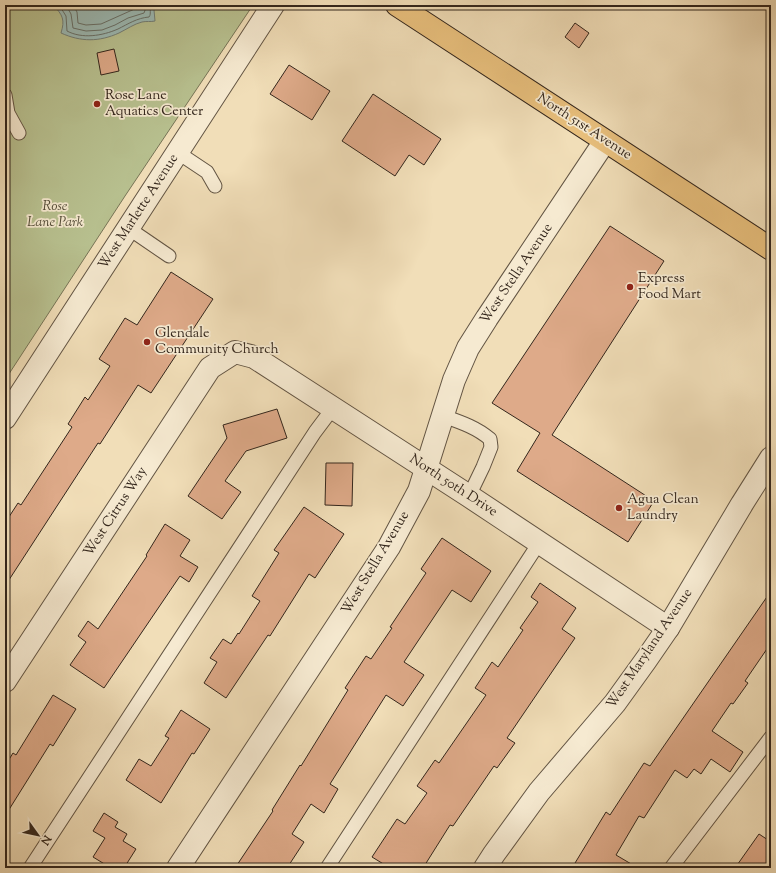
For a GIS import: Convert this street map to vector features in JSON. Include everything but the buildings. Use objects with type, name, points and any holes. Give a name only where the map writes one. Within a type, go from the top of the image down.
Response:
[{"type":"main road","name":"North 51st Avenue","points":[[397,5],[771,249]]},
{"type":"street","name":"West Marlette Avenue","points":[[5,418],[273,5]]},
{"type":"street","name":"West Stella Avenue","points":[[178,868],[389,547],[419,490],[454,380],[468,348],[605,141]]},
{"type":"street","name":"North 50th Drive","points":[[235,352],[254,357],[469,496],[668,628]]},
{"type":"street","name":"West Citrus Way","points":[[5,681],[210,368],[235,352]]},
{"type":"street","name":"West Maryland Avenue","points":[[484,868],[539,792],[615,703],[646,660],[668,628],[771,458]]},
{"type":"lane","points":[[5,95],[8,113],[19,133]]},
{"type":"lane","points":[[178,152],[207,172],[215,186]]},
{"type":"lane","points":[[128,228],[170,256]]},
{"type":"lane","points":[[30,868],[312,436],[333,408]]},
{"type":"lane","points":[[443,416],[468,425],[490,438],[491,447],[469,496]]},
{"type":"lane","points":[[327,868],[539,543]]},
{"type":"lane","points":[[671,868],[771,737]]},
{"type":"green space","name":"Rose Lane Aquatics Center","points":[[5,5],[253,5],[125,196],[5,380]]},
{"type":"water","points":[[53,5],[159,5],[154,10],[155,21],[142,22],[112,36],[90,40],[76,38],[61,33],[63,21],[59,12]]},
{"type":"place","name":"Rose Lane Aquatics Center","points":[[97,104]]},
{"type":"place","name":"Express Food Mart","points":[[630,287]]},
{"type":"place","name":"Glendale Community Church","points":[[147,342]]},
{"type":"place","name":"Agua Clean Laundry","points":[[619,508]]},
{"type":"park label","name":"Rose Lane Park","points":[[55,216]]}]
